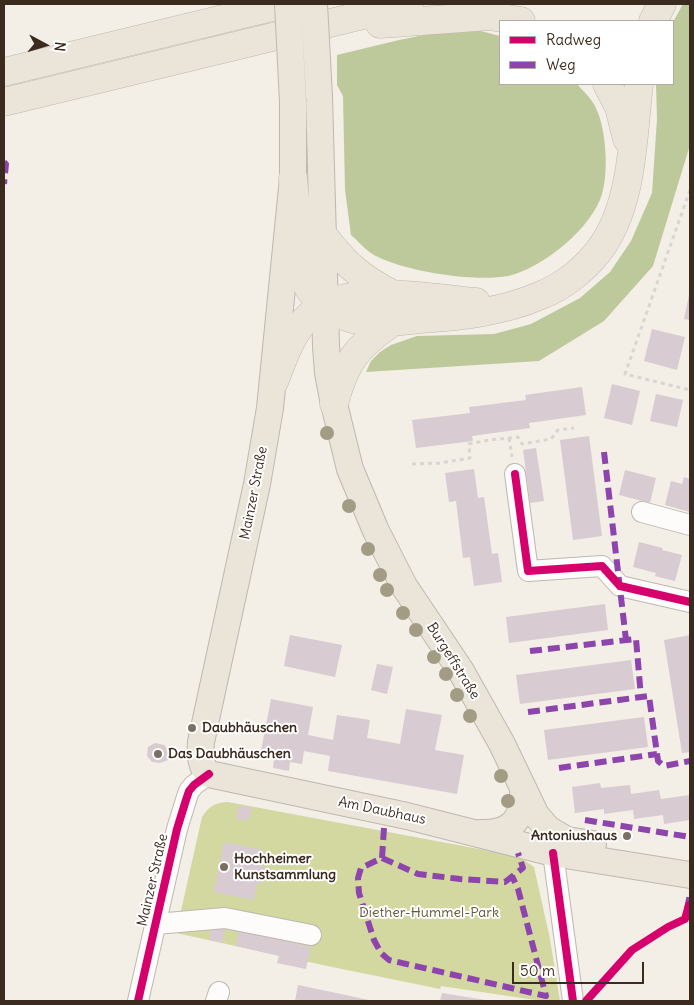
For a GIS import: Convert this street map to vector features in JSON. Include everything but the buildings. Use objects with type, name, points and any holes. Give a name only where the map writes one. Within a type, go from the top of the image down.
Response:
[{"type":"highway","points":[[4,72],[286,4]]},
{"type":"highway","points":[[4,102],[311,16],[409,4]]},
{"type":"highway","points":[[654,20],[662,4]]},
{"type":"highway","points":[[311,16],[489,16],[515,20]]},
{"type":"highway","points":[[607,85],[619,107],[625,127],[629,147],[629,168]]},
{"type":"highway","points":[[292,178],[307,284],[324,305],[339,315],[355,320],[393,322],[477,314],[520,303],[558,287],[575,275],[590,261],[614,228],[627,188],[639,85]]},
{"type":"highway","points":[[323,235],[337,254],[353,270],[371,284],[392,294]]},
{"type":"highway","points":[[274,382],[296,334],[309,316],[324,305],[342,298],[392,294],[477,302],[520,303]]},
{"type":"highway","points":[[334,404],[341,379],[353,356],[371,336],[393,322]]},
{"type":"main road","name":"Mainzer Straße","points":[[209,774],[203,765],[200,750],[201,742],[257,484],[274,382],[292,178],[293,102],[286,4]]},
{"type":"main road","name":"Burgeffstraße","points":[[311,16],[319,96],[327,364],[334,404],[350,469],[376,530],[404,586],[461,672],[502,744],[536,816],[560,846]]},
{"type":"main road","name":"Am Daubhaus","points":[[209,774],[479,833],[560,846]]},
{"type":"main road","points":[[479,833],[494,834],[502,832],[514,824],[520,811],[523,788]]},
{"type":"main road","points":[[560,846],[690,860]]},
{"type":"main road","points":[[560,846],[690,875]]},
{"type":"street","points":[[515,474],[528,571],[602,566],[620,586],[690,602]]},
{"type":"street","points":[[642,512],[690,525]]},
{"type":"street","name":"Mainzer Straße","points":[[138,1001],[177,829],[186,800],[194,785],[209,774]]},
{"type":"street","points":[[560,846],[573,1001]]},
{"type":"street","points":[[156,924],[225,918],[311,934]]},
{"type":"path","points":[[690,190],[625,374],[690,390]]},
{"type":"path","points":[[412,464],[440,463],[470,458],[470,444],[518,438],[522,444],[551,439],[558,430],[574,428]]},
{"type":"green space","points":[[683,4],[690,4],[690,145],[653,266],[604,321],[539,361],[366,372],[371,361],[380,352],[391,345],[417,336],[494,334],[531,324],[580,298],[610,272],[631,241],[652,193],[657,119],[656,85],[674,85],[674,20]]},
{"type":"green space","points":[[477,30],[499,36],[499,85],[578,85],[596,108],[602,127],[606,162],[604,185],[597,207],[577,233],[564,245],[536,265],[522,272],[494,278],[478,278],[424,271],[406,267],[374,255],[351,235],[345,190],[343,96],[337,85],[337,55],[439,32]]},
{"type":"green space","name":"Diether-Hummel-Park","points":[[228,802],[511,855],[524,860],[534,867],[550,939],[560,1001],[542,1001],[441,986],[440,989],[176,933],[202,817],[213,806]]},
{"type":"marked path","points":[[4,162],[6,164],[4,184]]},
{"type":"marked path","points":[[604,452],[626,640]]},
{"type":"marked path","points":[[530,651],[636,639],[641,697]]},
{"type":"marked path","points":[[528,712],[649,696],[658,761],[664,766],[690,761]]},
{"type":"marked path","points":[[559,768],[657,754]]},
{"type":"marked path","points":[[585,820],[690,837]]},
{"type":"marked path","points":[[384,828],[382,858],[361,868],[358,878],[359,893],[374,940],[381,953],[389,960],[546,996],[518,889],[512,876]]},
{"type":"marked path","points":[[382,858],[418,874],[505,882],[523,868],[518,853]]},
{"type":"marked path","points":[[687,909],[690,894]]},
{"type":"cycle path","points":[[515,474],[528,571],[602,566],[620,586],[690,602]]},
{"type":"cycle path","points":[[138,1001],[177,829],[186,800],[189,791],[194,785],[209,774]]},
{"type":"cycle path","points":[[553,853],[573,1001]]},
{"type":"cycle path","points":[[586,1001],[632,950],[668,927],[685,919],[689,905]]},
{"type":"place","name":"Daubhäuschen","points":[[192,728]]},
{"type":"place","name":"Das Daubhäuschen","points":[[158,754]]},
{"type":"place","name":"Antoniushaus","points":[[627,836]]},
{"type":"place","name":"Hochheimer Kunstsammlung","points":[[224,867]]}]
